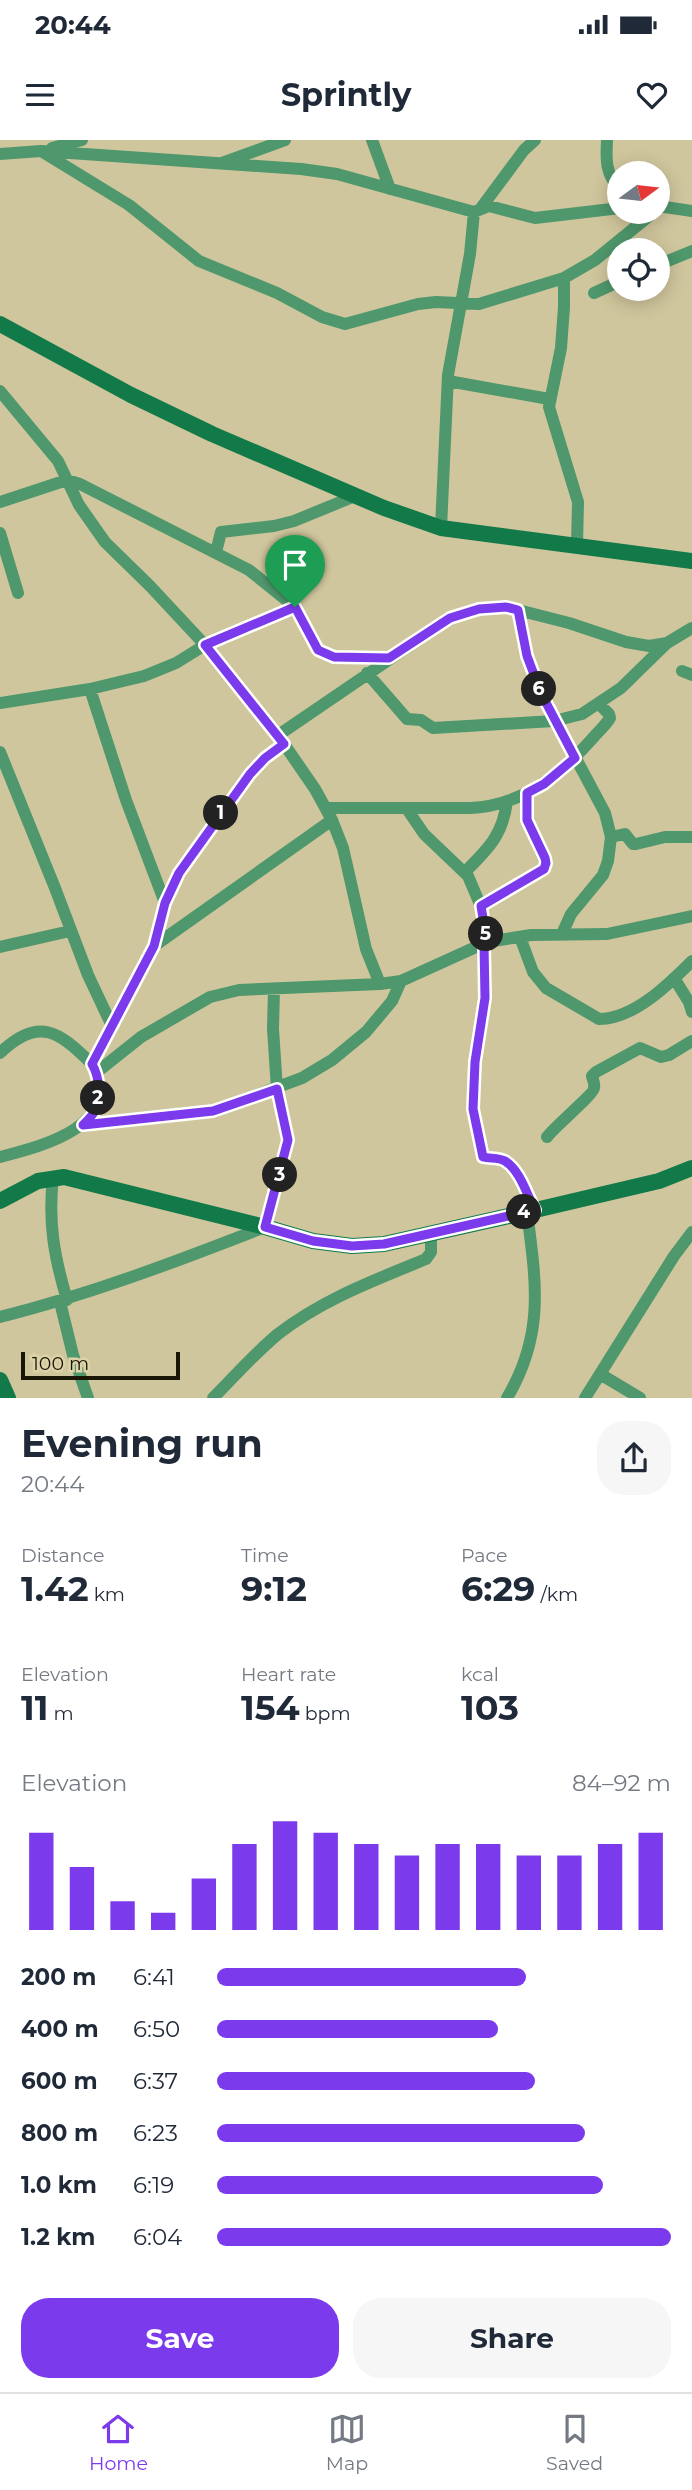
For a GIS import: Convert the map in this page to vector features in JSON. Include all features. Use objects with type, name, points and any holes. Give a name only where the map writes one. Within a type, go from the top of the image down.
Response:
[{"type":"street","points":[[0,154],[41,150],[82,140]]},
{"type":"street","points":[[219,164],[285,140]]},
{"type":"street","points":[[372,140],[390,189]]},
{"type":"street","points":[[441,528],[448,381],[478,210],[524,150],[535,140]]},
{"type":"street","points":[[607,140],[607,161]]},
{"type":"street","points":[[41,150],[301,169],[337,174],[478,210],[489,206],[535,218],[607,210]]},
{"type":"street","points":[[41,150],[129,205],[199,261],[276,293],[322,317],[345,324],[418,304],[480,304],[564,278],[595,260],[640,224]]},
{"type":"street","points":[[670,209],[692,211]]},
{"type":"street","points":[[670,260],[692,251]]},
{"type":"street","points":[[564,278],[561,348],[556,382],[549,399],[550,416],[578,502],[577,547]]},
{"type":"street","points":[[594,293],[607,287]]},
{"type":"street","points":[[0,324],[131,395],[212,434],[355,496],[441,528],[692,561]]},
{"type":"street","points":[[448,381],[549,399]]},
{"type":"street","points":[[1,395],[58,461],[79,505],[105,542],[205,645],[316,789],[343,848],[366,949],[380,984]]},
{"type":"street","points":[[0,502],[67,480],[107,496],[249,570],[295,607],[318,650],[334,657],[389,658]]},
{"type":"street","points":[[216,552],[221,533],[294,521],[355,496]]},
{"type":"street","points":[[0,533],[18,593]]},
{"type":"street","points":[[0,703],[90,689],[144,676],[176,663],[205,645],[295,607]]},
{"type":"street","points":[[94,1068],[112,1026],[154,946],[165,903],[179,873],[233,795],[280,740],[367,673],[450,618],[479,609],[506,607],[626,642],[649,646],[667,643]]},
{"type":"street","points":[[518,610],[527,656],[554,721],[605,813],[611,837],[603,875],[570,914],[562,934]]},
{"type":"street","points":[[367,673],[407,719],[421,720],[433,728],[554,721],[582,714],[599,704],[637,674],[667,643],[692,628]]},
{"type":"street","points":[[90,689],[126,800],[165,903]]},
{"type":"street","points":[[154,946],[329,814],[487,807],[544,784],[575,758],[610,718],[609,713],[599,704]]},
{"type":"street","points":[[0,752],[88,975],[112,1026]]},
{"type":"street","points":[[481,906],[544,869],[546,863],[527,820],[527,793]]},
{"type":"street","points":[[465,872],[496,838],[505,819],[507,801]]},
{"type":"street","points":[[407,809],[424,834],[465,872],[481,906],[485,943],[485,998],[475,1062],[473,1109],[483,1157],[503,1159],[520,1179],[531,1211],[536,1276],[533,1338],[519,1378],[508,1398]]},
{"type":"street","points":[[611,837],[625,834],[636,844],[692,836]]},
{"type":"street","points":[[94,1068],[210,997],[239,990],[401,981],[485,943],[520,937],[607,933],[692,916]]},
{"type":"street","points":[[0,947],[71,932]]},
{"type":"street","points":[[520,937],[533,972],[546,988],[599,1019],[635,1007],[692,961]]},
{"type":"street","points":[[674,978],[692,1012]]},
{"type":"street","points":[[83,1125],[213,1111],[277,1089],[312,1072],[350,1046],[380,1017],[401,981]]},
{"type":"street","points":[[265,1227],[288,1140],[277,1089],[273,1029],[274,989]]},
{"type":"street","points":[[0,1053],[14,1039],[29,1031],[46,1030],[76,1048],[94,1068],[99,1091],[96,1110],[83,1125],[65,1135],[0,1157]]},
{"type":"street","points":[[547,1138],[563,1119],[592,1094],[592,1076],[596,1072],[640,1048],[662,1057],[692,1041]]},
{"type":"street","points":[[0,1202],[38,1181],[64,1177],[313,1241],[352,1246],[384,1244],[531,1211],[659,1181],[692,1168]]},
{"type":"street","points":[[53,1177],[49,1208],[52,1240],[73,1355],[88,1398]]},
{"type":"street","points":[[0,1317],[63,1301],[265,1227]]},
{"type":"street","points":[[585,1398],[674,1256],[692,1232]]},
{"type":"street","points":[[213,1398],[277,1335],[316,1308],[339,1295],[426,1259],[431,1252],[431,1233]]},
{"type":"street","points":[[600,1374],[640,1398]]},
{"type":"street","points":[[0,1380],[8,1398]]},
{"type":"route","points":[[295,607],[318,650],[334,657],[389,658],[450,618],[479,609],[506,607],[518,610],[527,656],[541,693],[575,758],[544,784],[527,793],[527,820],[545,858],[544,869],[481,906],[487,942],[484,944],[486,974],[475,1062],[473,1109],[483,1157],[503,1159],[510,1164],[535,1210],[384,1244],[352,1246],[313,1241],[265,1227],[288,1140],[277,1089],[213,1111],[83,1125],[96,1110],[99,1091],[97,1072],[92,1064],[154,946],[171,888],[233,795],[265,758],[284,744],[205,645],[295,607]]}]
